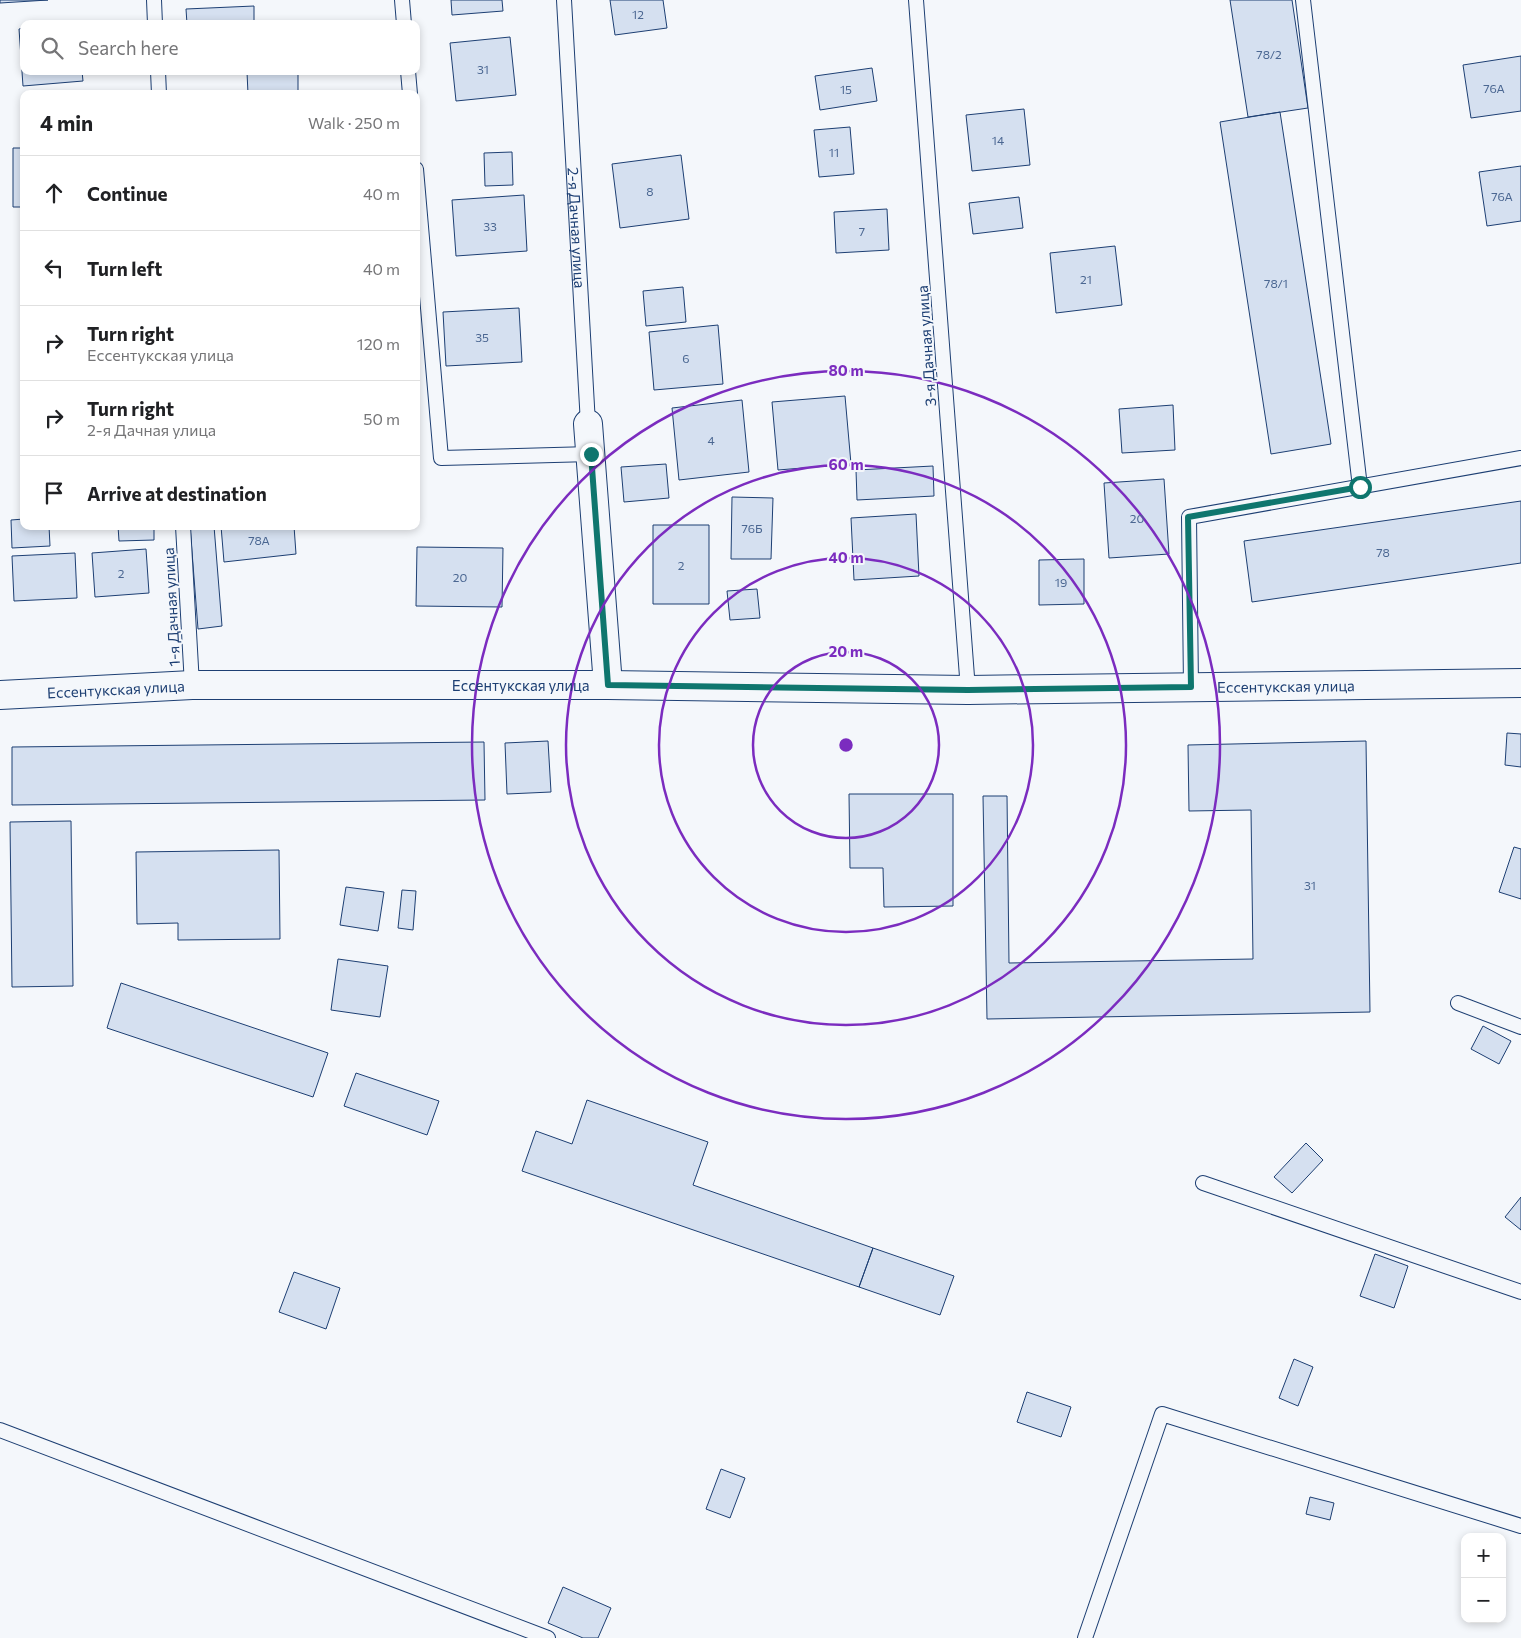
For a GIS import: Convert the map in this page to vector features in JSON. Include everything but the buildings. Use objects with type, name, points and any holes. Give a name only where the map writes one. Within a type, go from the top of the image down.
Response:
[{"type":"street","name":"2-я Дачная улица","points":[[588,424],[608,685]]},
{"type":"street","name":"Ессентукская улица","points":[[0,695],[192,685],[608,685],[968,690],[1521,683]]},
{"type":"lane","points":[[154,0],[155,20]]},
{"type":"lane","points":[[402,0],[404,20]]},
{"type":"lane","name":"2-я Дачная улица","points":[[564,0],[588,424]]},
{"type":"lane","name":"3-я Дачная улица","points":[[916,0],[968,690]]},
{"type":"lane","points":[[1303,0],[1360,487]]},
{"type":"lane","points":[[158,75],[159,90]]},
{"type":"lane","points":[[408,75],[410,90]]},
{"type":"lane","points":[[420,215],[441,458],[591,454]]},
{"type":"lane","points":[[1191,687],[1188,517],[1521,458]]},
{"type":"lane","name":"1-я Дачная улица","points":[[183,530],[192,685]]},
{"type":"lane","points":[[1458,1004],[1521,1027]]},
{"type":"lane","points":[[1204,1183],[1521,1292]]},
{"type":"lane","points":[[1085,1638],[1162,1414],[1521,1526]]},
{"type":"lane","points":[[0,1430],[548,1638]]},
{"type":"route","points":[[591,454],[608,685],[968,690],[1191,687],[1188,517],[1360,487]]}]
